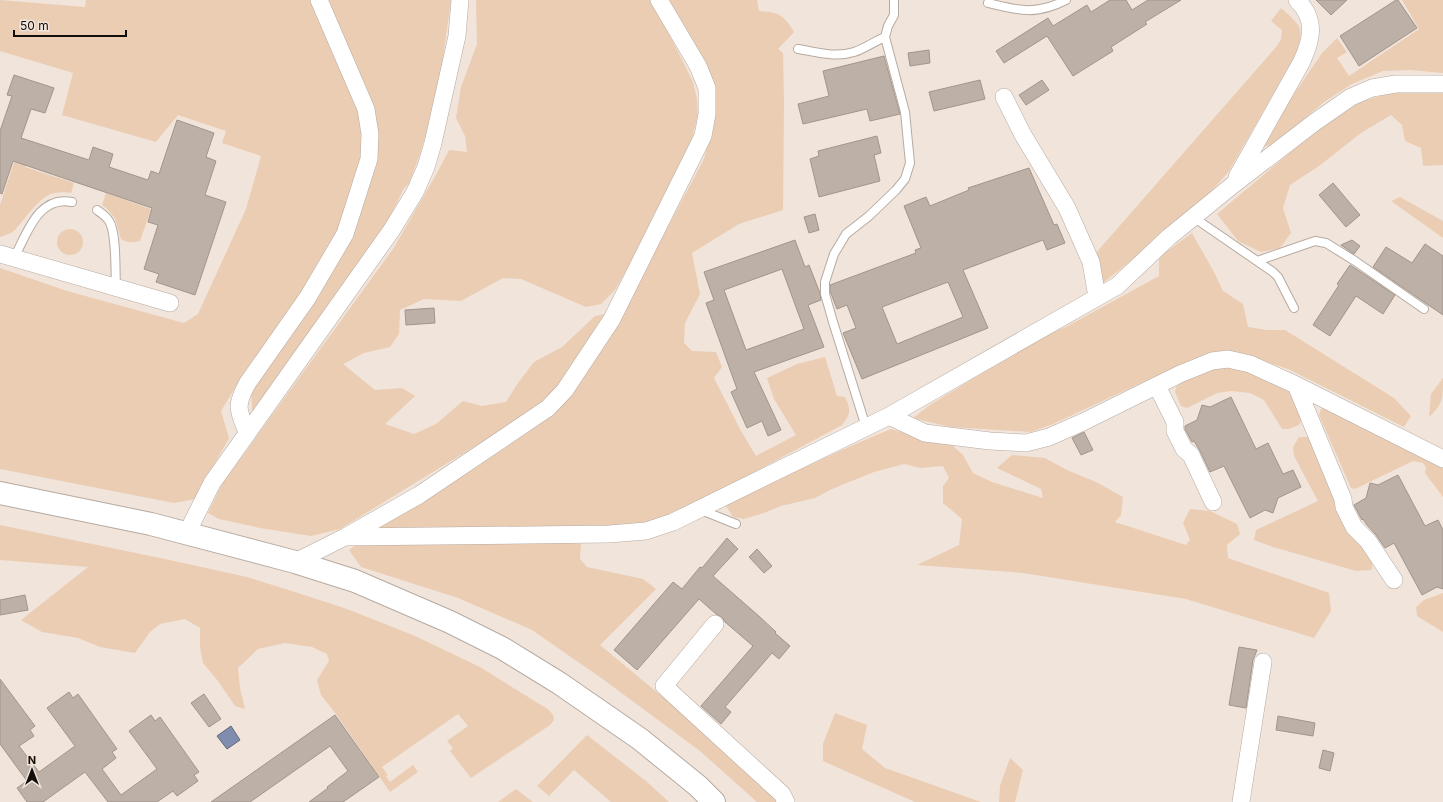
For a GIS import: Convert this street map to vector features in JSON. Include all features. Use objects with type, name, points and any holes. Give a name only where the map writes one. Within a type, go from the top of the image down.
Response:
[{"type":"street","points":[[247,432],[238,410],[240,398],[247,384],[308,297],[345,234],[369,159],[370,134],[366,109],[319,0]]},
{"type":"street","points":[[187,533],[212,483],[391,231],[415,192],[426,167],[439,121],[456,36],[460,0]]},
{"type":"street","points":[[295,562],[345,537],[419,494],[548,408],[564,390],[612,319],[703,136],[707,114],[707,88],[698,66],[659,0]]},
{"type":"street","points":[[1234,184],[1301,63],[1311,39],[1311,28],[1308,14],[1297,0]]},
{"type":"street","points":[[345,537],[609,534],[646,531],[673,522],[889,416],[1117,286],[1169,237],[1193,217],[1315,122],[1351,97],[1372,88],[1396,84],[1443,84]]},
{"type":"street","points":[[1004,97],[1023,135],[1067,208],[1091,262],[1098,297]]},
{"type":"street","points":[[7,256],[170,304]]},
{"type":"street","points":[[889,416],[925,433],[990,442],[1026,443],[1049,437],[1063,431],[1180,374],[1212,361],[1228,358],[1250,364],[1296,385],[1443,459]]},
{"type":"street","points":[[1296,385],[1344,499],[1344,507],[1354,527],[1368,541],[1394,580]]},
{"type":"street","points":[[1157,386],[1175,422],[1175,431],[1184,449],[1191,455],[1213,502]]},
{"type":"street","points":[[0,493],[152,524],[295,562],[355,581],[450,622],[502,648],[560,683],[640,739],[698,786],[714,802]]},
{"type":"street","points":[[715,624],[664,686],[782,794],[786,802]]},
{"type":"street","points":[[1241,802],[1263,662]]},
{"type":"lane","points":[[866,427],[833,322],[825,294],[824,282],[834,254],[846,234],[869,216],[896,190],[905,179],[910,163],[905,112],[885,37],[888,26],[894,15],[894,0]]},
{"type":"lane","points":[[988,3],[1017,10],[1040,10],[1055,6],[1066,0]]},
{"type":"lane","points":[[798,49],[840,55],[855,52],[885,37]]},
{"type":"lane","points":[[7,256],[40,211],[52,202],[72,202]]},
{"type":"lane","points":[[97,210],[109,221],[112,228],[114,239],[116,288]]},
{"type":"lane","points":[[1193,217],[1273,272],[1278,277],[1294,308]]},
{"type":"lane","points":[[1257,261],[1316,241],[1326,243],[1355,261],[1424,309]]},
{"type":"lane","points":[[700,509],[736,524]]},
{"type":"shaded area","points":[[0,0],[85,7],[86,0],[311,0],[360,111],[364,156],[340,230],[300,297],[241,378],[221,411],[229,438],[195,499],[174,503],[0,469],[0,268],[67,291],[184,323],[198,314],[246,209],[261,156],[222,143],[226,131],[178,115],[156,142],[62,115],[73,73],[0,51]]},
{"type":"shaded area","points":[[326,0],[451,0],[440,80],[420,154],[409,184],[404,188],[385,227],[256,410],[252,411],[251,389],[312,301],[374,161]]},
{"type":"shaded area","points":[[476,0],[652,0],[693,82],[697,99],[698,115],[692,138],[659,212],[615,290],[601,304],[586,307],[521,279],[503,278],[461,301],[424,299],[400,310],[399,334],[390,347],[364,353],[343,364],[375,390],[402,388],[415,396],[385,424],[414,434],[436,424],[463,401],[482,406],[506,402],[534,362],[562,347],[595,316],[605,314],[593,337],[554,394],[534,410],[340,529],[311,536],[260,528],[219,519],[208,513],[222,484],[393,249],[449,150],[467,152],[465,136],[456,118],[461,87],[477,44]]},
{"type":"shaded area","points":[[665,0],[757,0],[759,11],[772,12],[784,18],[794,32],[778,49],[783,53],[783,210],[739,224],[692,253],[700,294],[685,323],[684,343],[692,351],[716,352],[722,367],[714,378],[740,429],[756,456],[796,435],[774,399],[767,378],[797,364],[825,357],[837,396],[845,397],[848,405],[849,411],[847,418],[842,425],[699,502],[655,520],[619,526],[379,530],[378,527],[550,414],[636,287],[704,159],[715,116]]},
{"type":"shaded area","points":[[1402,0],[1443,0],[1443,73],[1410,70],[1383,71],[1352,84],[1324,102],[1276,143],[1263,147],[1273,125],[1322,53],[1337,38],[1347,52],[1337,58],[1349,76],[1419,29]]},
{"type":"shaded area","points":[[1281,8],[1297,23],[1300,32],[1299,45],[1296,54],[1229,171],[1201,202],[1153,244],[1103,283],[1095,254],[1277,46],[1281,39],[1282,30],[1271,21]]},
{"type":"shaded area","points":[[1400,90],[1443,91],[1443,165],[1423,166],[1421,148],[1405,141],[1402,125],[1391,115],[1361,133],[1319,166],[1290,185],[1283,208],[1291,233],[1280,248],[1261,252],[1238,241],[1217,214],[1312,134],[1360,102]]},
{"type":"shaded area","points":[[18,150],[30,153],[25,167],[74,183],[71,193],[63,192],[51,194],[41,200],[15,230],[0,237],[0,205]]},
{"type":"shaded area","points":[[106,193],[151,209],[140,241],[130,242],[121,239],[115,218],[102,205]]},
{"type":"shaded area","points":[[1400,197],[1443,221],[1443,238],[1391,201]]},
{"type":"shaded area","points":[[70,229],[79,233],[83,242],[79,251],[70,255],[61,251],[57,242],[61,233]]},
{"type":"shaded area","points":[[1192,233],[1223,291],[1243,304],[1248,327],[1267,330],[1285,330],[1394,398],[1411,416],[1404,427],[1288,369],[1253,358],[1214,353],[1156,376],[1053,424],[1031,432],[950,427],[913,418],[930,405],[1041,337],[1066,327],[1159,276],[1159,257]]},
{"type":"shaded area","points":[[1228,365],[1277,382],[1289,392],[1303,417],[1299,425],[1289,429],[1282,429],[1264,400],[1250,393],[1231,391],[1217,393],[1187,408],[1181,406],[1175,392],[1176,387],[1200,373]]},
{"type":"shaded area","points":[[1443,378],[1443,391],[1440,404],[1429,417],[1431,394]]},
{"type":"shaded area","points":[[1328,408],[1443,467],[1443,497],[1425,473],[1426,467],[1423,463],[1413,461],[1355,489],[1351,488],[1319,415],[1321,409]]},
{"type":"shaded area","points":[[891,429],[918,437],[951,444],[963,455],[973,473],[992,482],[1043,498],[1041,489],[997,468],[1012,455],[1045,458],[1067,470],[1096,482],[1123,497],[1121,515],[1115,522],[1186,545],[1190,540],[1183,523],[1190,509],[1210,511],[1237,524],[1240,534],[1227,545],[1228,558],[1329,593],[1331,611],[1314,638],[1186,599],[1023,573],[917,565],[959,545],[962,519],[943,503],[943,486],[949,478],[943,466],[920,468],[904,464],[874,472],[832,489],[815,498],[781,506],[744,519],[733,517],[726,506],[767,485]]},
{"type":"shaded area","points":[[1299,437],[1308,437],[1373,560],[1372,570],[1356,571],[1254,540],[1256,530],[1318,501],[1294,456],[1293,447]]},
{"type":"shaded area","points":[[0,525],[247,577],[347,609],[415,636],[480,667],[549,710],[553,715],[554,720],[550,725],[471,778],[450,751],[453,748],[447,741],[468,726],[458,714],[382,767],[388,775],[386,776],[390,782],[413,765],[418,772],[390,792],[336,714],[321,695],[317,680],[329,661],[327,654],[312,647],[285,643],[258,649],[238,668],[240,688],[245,709],[235,706],[218,681],[203,663],[200,647],[200,628],[185,619],[160,624],[150,632],[135,653],[100,647],[78,638],[42,632],[21,620],[88,567],[0,560]]},
{"type":"shaded area","points":[[361,541],[560,542],[581,544],[580,559],[587,567],[643,579],[656,589],[600,645],[688,718],[777,802],[757,802],[700,751],[604,680],[532,630],[458,598],[361,567],[349,550]]},
{"type":"shaded area","points":[[1443,593],[1443,632],[1417,616],[1416,607],[1424,600]]},
{"type":"shaded area","points":[[835,713],[867,725],[862,749],[885,768],[981,802],[915,802],[823,761],[823,744]]},
{"type":"shaded area","points":[[587,735],[646,781],[669,802],[611,802],[574,770],[549,796],[537,786]]},
{"type":"shaded area","points":[[1010,758],[1023,770],[1015,802],[999,802],[1000,786]]},
{"type":"shaded area","points":[[516,789],[533,802],[498,802]]},
{"type":"water","points":[[231,726],[240,740],[227,749],[217,736]]},
{"type":"building","points":[[1110,0],[1126,0],[1132,10],[1148,0],[1181,0],[1145,22],[1147,24],[1111,47],[1113,51],[1073,76],[1047,36],[1004,63],[996,51],[1048,18],[1053,26],[1087,5],[1091,12]]},
{"type":"building","points":[[1316,0],[1347,0],[1331,15]]},
{"type":"building","points":[[1398,0],[1417,28],[1359,66],[1340,36]]},
{"type":"building","points":[[929,50],[930,63],[910,66],[908,53]]},
{"type":"building","points":[[884,56],[900,114],[870,121],[867,109],[803,124],[798,104],[829,96],[823,71]]},
{"type":"building","points":[[14,75],[54,88],[45,113],[31,109],[21,138],[89,160],[93,147],[113,154],[109,167],[148,180],[151,171],[159,174],[177,120],[214,133],[206,157],[216,161],[205,195],[226,202],[195,295],[156,282],[159,274],[144,269],[158,225],[148,222],[152,208],[13,161],[2,194],[0,193],[0,131],[12,96],[7,95]]},
{"type":"building","points":[[980,80],[985,99],[934,111],[929,92]]},
{"type":"building","points":[[1042,80],[1049,90],[1026,105],[1019,95]]},
{"type":"building","points":[[877,136],[881,153],[874,155],[880,181],[819,197],[810,159],[819,156],[818,151]]},
{"type":"building","points":[[1029,168],[1054,225],[1057,224],[1065,243],[1047,250],[1043,240],[963,270],[988,328],[862,379],[843,333],[856,328],[847,305],[837,309],[830,291],[830,285],[916,253],[915,250],[921,248],[904,206],[926,197],[930,206],[969,190],[968,188]],"holes":[[[948,282],[963,317],[897,344],[882,307]]]},
{"type":"building","points":[[1333,183],[1360,215],[1346,227],[1319,195]]},
{"type":"building","points":[[815,214],[819,230],[809,233],[804,217]]},
{"type":"building","points":[[795,240],[805,267],[809,265],[820,293],[821,300],[808,305],[824,347],[754,372],[781,430],[768,436],[762,421],[747,428],[731,392],[737,389],[706,303],[714,300],[704,272]],"holes":[[[782,269],[804,329],[746,350],[724,290]]]},
{"type":"building","points":[[1352,240],[1360,246],[1354,254],[1341,245]]},
{"type":"building","points":[[1425,244],[1443,256],[1443,315],[1373,267],[1386,247],[1412,263]]},
{"type":"building","points":[[1350,265],[1395,295],[1383,314],[1356,296],[1330,336],[1313,325]]},
{"type":"building","points":[[434,308],[435,323],[406,325],[405,310]]},
{"type":"building","points":[[1231,397],[1256,449],[1268,443],[1283,474],[1293,470],[1301,487],[1278,498],[1273,513],[1265,510],[1250,518],[1224,466],[1210,472],[1200,451],[1194,441],[1192,442],[1185,429],[1185,426],[1197,420],[1202,405],[1210,407]]},
{"type":"building","points":[[1084,432],[1093,450],[1081,455],[1072,438]]},
{"type":"building","points":[[1398,475],[1425,526],[1438,520],[1443,530],[1443,589],[1437,587],[1422,595],[1394,543],[1385,548],[1363,519],[1362,520],[1354,505],[1366,498],[1370,483],[1378,485]]},
{"type":"building","points":[[727,538],[738,549],[713,576],[760,617],[790,646],[779,659],[772,653],[725,707],[731,712],[721,724],[701,706],[753,646],[725,622],[722,617],[716,614],[699,599],[637,670],[614,650],[673,582],[682,589]]},
{"type":"building","points":[[757,549],[772,566],[764,573],[749,557]]},
{"type":"building","points":[[25,595],[28,610],[0,615],[0,600]]},
{"type":"building","points":[[1239,647],[1257,650],[1253,660],[1246,708],[1229,705]]},
{"type":"building","points":[[0,679],[35,726],[30,730],[34,736],[19,746],[39,772],[75,746],[47,708],[69,692],[73,698],[78,694],[117,749],[112,752],[116,758],[102,769],[121,795],[157,769],[129,731],[151,715],[155,721],[160,717],[199,772],[194,775],[198,781],[177,796],[173,791],[157,802],[108,802],[85,772],[43,802],[27,802],[17,788],[27,781],[0,744]]},
{"type":"building","points":[[204,694],[221,719],[209,727],[191,703]]},
{"type":"building","points":[[335,715],[379,777],[343,802],[309,802],[348,771],[330,746],[250,802],[211,802]]},
{"type":"building","points":[[1278,716],[1315,723],[1313,736],[1276,730]]},
{"type":"building","points":[[1323,750],[1334,753],[1330,771],[1319,768]]}]
